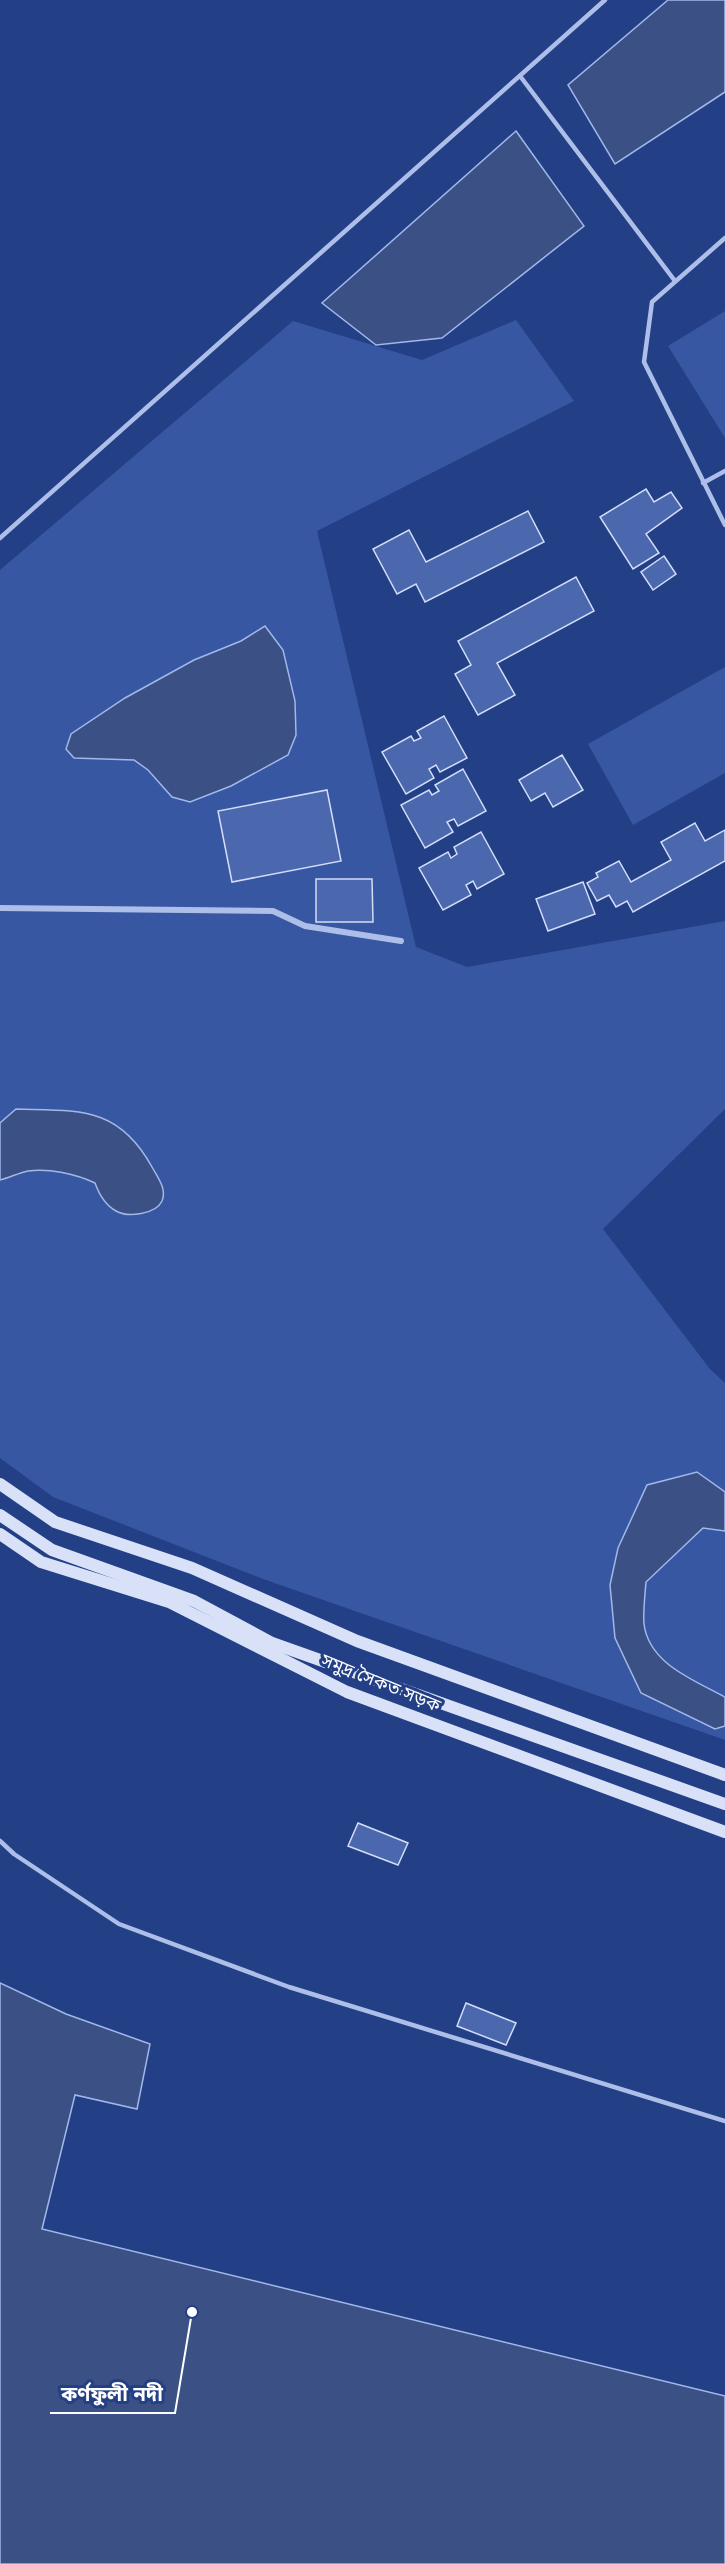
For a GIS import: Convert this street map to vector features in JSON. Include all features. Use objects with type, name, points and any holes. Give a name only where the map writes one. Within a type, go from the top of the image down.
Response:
[{"type":"main road","name":"সমুদ্র সৈকত সড়ক","points":[[0,1484],[55,1522],[192,1568],[357,1641],[725,1775]]},
{"type":"main road","points":[[0,1515],[52,1550],[194,1601],[272,1643],[725,1804]]},
{"type":"main road","name":"সমুদ্র সৈকত সড়ক","points":[[0,1534],[41,1562],[169,1602],[347,1692],[725,1832]]},
{"type":"street","points":[[0,908],[273,911],[305,926],[401,941]]},
{"type":"lane","points":[[0,538],[605,0]]},
{"type":"lane","points":[[520,76],[675,281]]},
{"type":"lane","points":[[725,238],[652,302],[644,362],[725,525]]},
{"type":"lane","points":[[703,483],[725,471]]},
{"type":"lane","points":[[0,1841],[14,1854],[119,1924],[289,1987],[725,2121]]},
{"type":"shaded area","points":[[668,0],[725,0],[725,92],[615,164],[568,85]]},
{"type":"shaded area","points":[[516,131],[584,226],[442,338],[376,345],[322,303]]},
{"type":"shaded area","points":[[725,311],[725,438],[668,346]]},
{"type":"shaded area","points":[[516,320],[574,401],[317,531],[416,947],[467,967],[725,921],[725,1109],[603,1229],[710,1369],[725,1383],[725,1740],[263,1579],[53,1497],[0,1458],[0,570],[293,321],[422,360]]},
{"type":"shaded area","points":[[265,626],[283,650],[295,701],[296,735],[288,755],[231,786],[190,802],[172,797],[148,770],[134,760],[74,758],[66,749],[71,734],[125,698],[194,660],[241,641]]},
{"type":"shaded area","points":[[725,667],[725,773],[633,825],[588,744]]},
{"type":"shaded area","points":[[16,1109],[77,1112],[110,1122],[125,1132],[139,1147],[161,1184],[162,1201],[148,1212],[127,1214],[109,1206],[95,1183],[71,1174],[36,1170],[0,1180],[0,1123]]},
{"type":"shaded area","points":[[697,1472],[725,1492],[725,1531],[703,1528],[646,1582],[644,1624],[654,1650],[664,1660],[687,1677],[725,1697],[725,1726],[715,1729],[641,1693],[615,1638],[610,1585],[618,1548],[647,1485]]},
{"type":"shaded area","points":[[0,1983],[66,2014],[150,2044],[137,2109],[75,2095],[42,2229],[725,2396],[725,2564],[0,2564]]},
{"type":"building","points":[[646,489],[654,502],[671,492],[682,508],[646,534],[659,553],[633,569],[600,517]]},
{"type":"building","points":[[528,511],[544,542],[425,602],[416,584],[397,594],[373,549],[409,530],[426,562]]},
{"type":"building","points":[[664,556],[676,574],[653,590],[641,572]]},
{"type":"building","points":[[576,577],[594,611],[497,663],[515,695],[478,715],[455,674],[471,665],[458,641]]},
{"type":"building","points":[[444,716],[467,758],[440,772],[436,765],[429,769],[434,778],[406,794],[382,752],[411,736],[414,741],[421,738],[417,731]]},
{"type":"building","points":[[562,755],[583,790],[553,807],[545,793],[531,801],[519,780]]},
{"type":"building","points":[[463,769],[486,811],[458,826],[454,819],[447,822],[453,832],[425,848],[401,805],[429,790],[432,795],[439,791],[435,785]]},
{"type":"building","points":[[327,790],[341,861],[232,882],[218,811]]},
{"type":"building","points":[[695,823],[705,841],[725,830],[725,861],[633,912],[627,901],[616,907],[609,895],[597,901],[587,883],[598,877],[596,873],[619,861],[631,882],[671,860],[661,842]]},
{"type":"building","points":[[481,832],[504,874],[477,889],[473,881],[466,885],[471,895],[443,910],[419,868],[448,852],[451,858],[457,854],[454,847]]},
{"type":"building","points":[[316,879],[372,879],[373,922],[316,922]]},
{"type":"building","points":[[583,882],[595,914],[548,931],[536,899]]},
{"type":"building","points":[[358,1823],[408,1843],[398,1865],[348,1846]]},
{"type":"building","points":[[466,2003],[516,2023],[506,2045],[457,2026]]},
{"type":"place","name":"কর্ণফুলী নদী","points":[[192,2312]]}]
